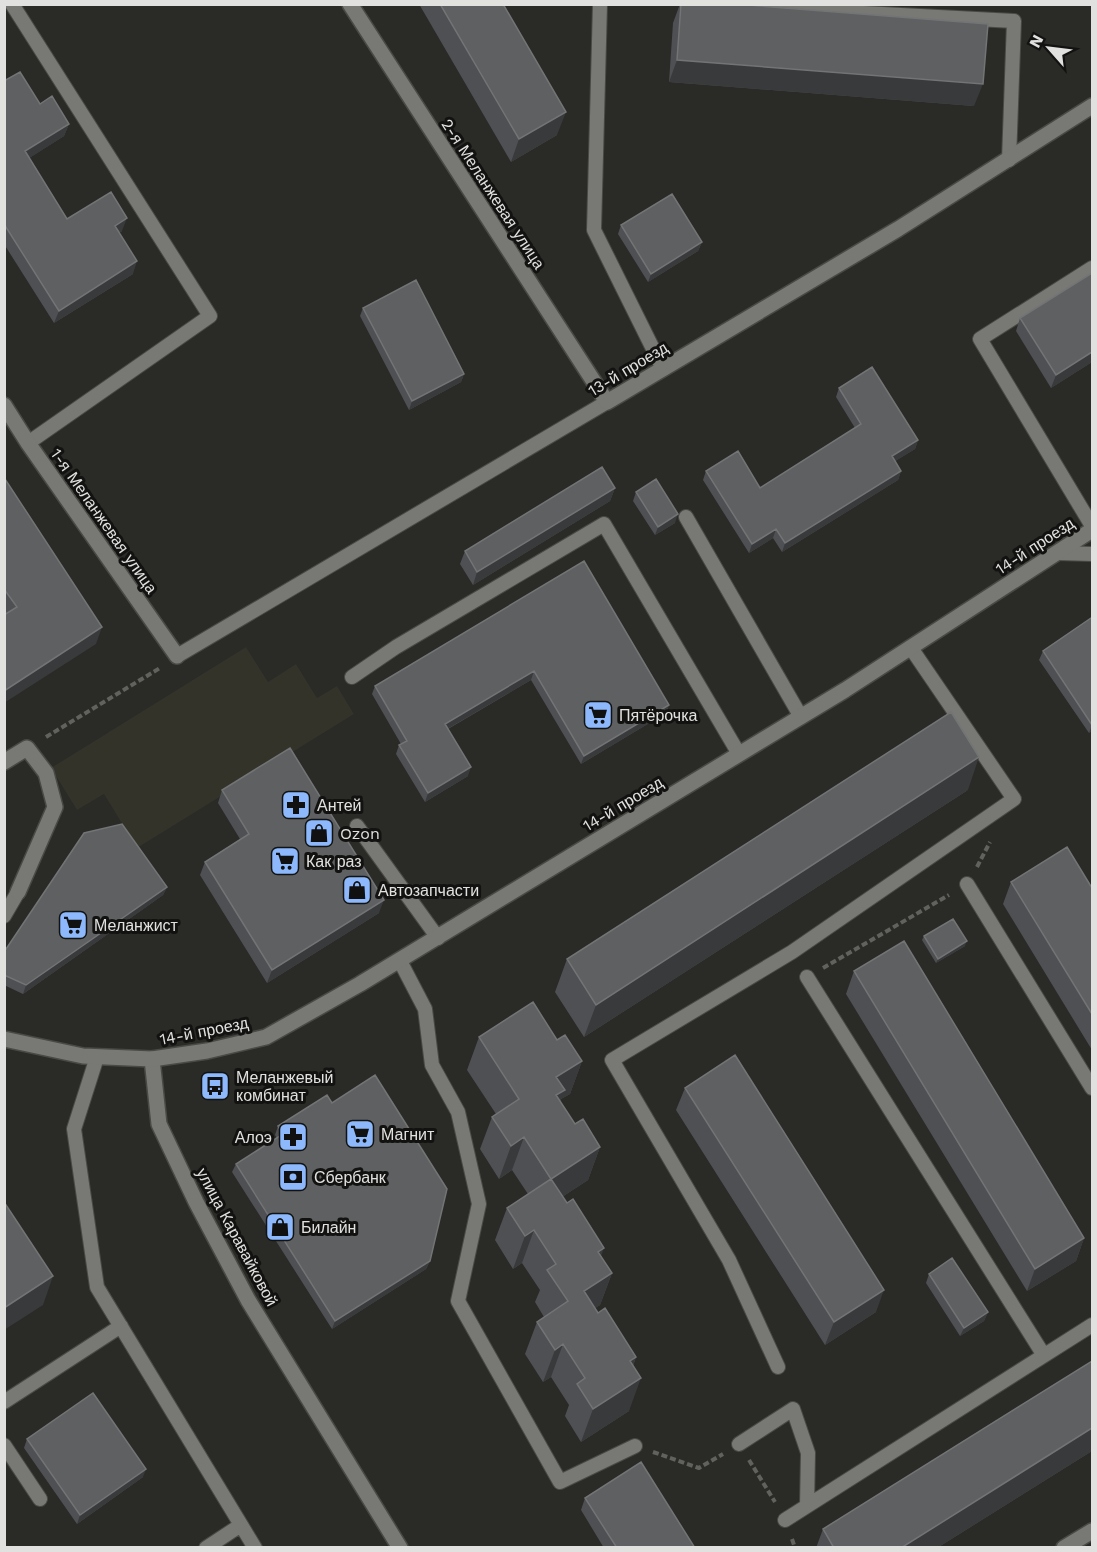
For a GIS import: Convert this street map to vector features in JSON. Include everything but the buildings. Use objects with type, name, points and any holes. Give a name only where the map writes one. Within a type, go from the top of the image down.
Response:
[{"type":"street","name":"2-я Меланжевая улица","points":[[350,4],[607,402]]},
{"type":"street","name":"13-й проезд","points":[[607,402],[1009,160],[1092,106]]},
{"type":"street","name":"1-я Меланжевая улица","points":[[4,405],[28,443],[177,656]]},
{"type":"street","name":"14-й проезд","points":[[152,1059],[207,1051],[266,1037],[400,961],[801,717],[911,648],[1092,528]]},
{"type":"street","points":[[4,762],[27,748],[46,773],[56,807],[18,892]]},
{"type":"street","points":[[4,1039],[97,1057],[152,1059]]},
{"type":"street","name":"улица Каравайковой","points":[[152,1059],[159,1124],[196,1202],[248,1300],[400,1548]]},
{"type":"street","points":[[1064,1548],[1092,1531]]},
{"type":"lane","points":[[12,4],[210,315],[28,443]]},
{"type":"lane","points":[[600,4],[594,230],[663,369]]},
{"type":"lane","points":[[756,7],[1014,21],[1009,160]]},
{"type":"lane","points":[[1092,268],[980,339],[1092,528]]},
{"type":"lane","name":"13-й проезд","points":[[177,656],[607,402]]},
{"type":"lane","points":[[686,517],[801,717]]},
{"type":"lane","points":[[352,678],[396,647],[604,524],[739,754]]},
{"type":"lane","points":[[1057,553],[1092,554]]},
{"type":"lane","points":[[777,1368],[729,1260],[612,1060],[792,952],[1014,799],[911,648]]},
{"type":"lane","points":[[357,826],[438,938]]},
{"type":"lane","points":[[967,884],[1092,1088]]},
{"type":"lane","points":[[4,916],[18,892]]},
{"type":"lane","points":[[400,961],[425,1010],[432,1065],[458,1112],[479,1204],[458,1301],[560,1482],[635,1446]]},
{"type":"lane","points":[[807,977],[1043,1354]]},
{"type":"lane","points":[[97,1057],[74,1129],[97,1287],[255,1548]]},
{"type":"lane","points":[[786,1520],[1043,1354],[1092,1325]]},
{"type":"lane","points":[[4,1402],[121,1326]]},
{"type":"lane","points":[[739,1444],[792,1409],[808,1453],[807,1506]]},
{"type":"lane","points":[[4,1445],[40,1498]]},
{"type":"lane","points":[[206,1548],[241,1525]]},
{"type":"path","points":[[27,748],[177,656]]},
{"type":"path","points":[[807,977],[967,884]]},
{"type":"path","points":[[635,1446],[699,1468],[739,1444],[786,1520]]},
{"type":"shaded area","points":[[246,647],[268,682],[296,664],[317,698],[337,686],[354,714],[137,848],[104,794],[77,810],[51,768]]},
{"type":"place","name":"Пятёрочка","points":[[598,715]]},
{"type":"place","name":"Антей","points":[[296,805]]},
{"type":"place","name":"Ozon","points":[[319,833]]},
{"type":"place","name":"Как раз","points":[[285,861]]},
{"type":"place","name":"Автозапчасти","points":[[357,890]]},
{"type":"place","name":"Меланжист","points":[[73,925]]},
{"type":"place","name":"Меланжевый комбинат","points":[[215,1086]]},
{"type":"place","name":"Магнит","points":[[360,1134]]},
{"type":"place","name":"Алоэ","points":[[293,1137]]},
{"type":"place","name":"Сбербанк","points":[[293,1177]]},
{"type":"place","name":"Билайн","points":[[280,1227]]}]
